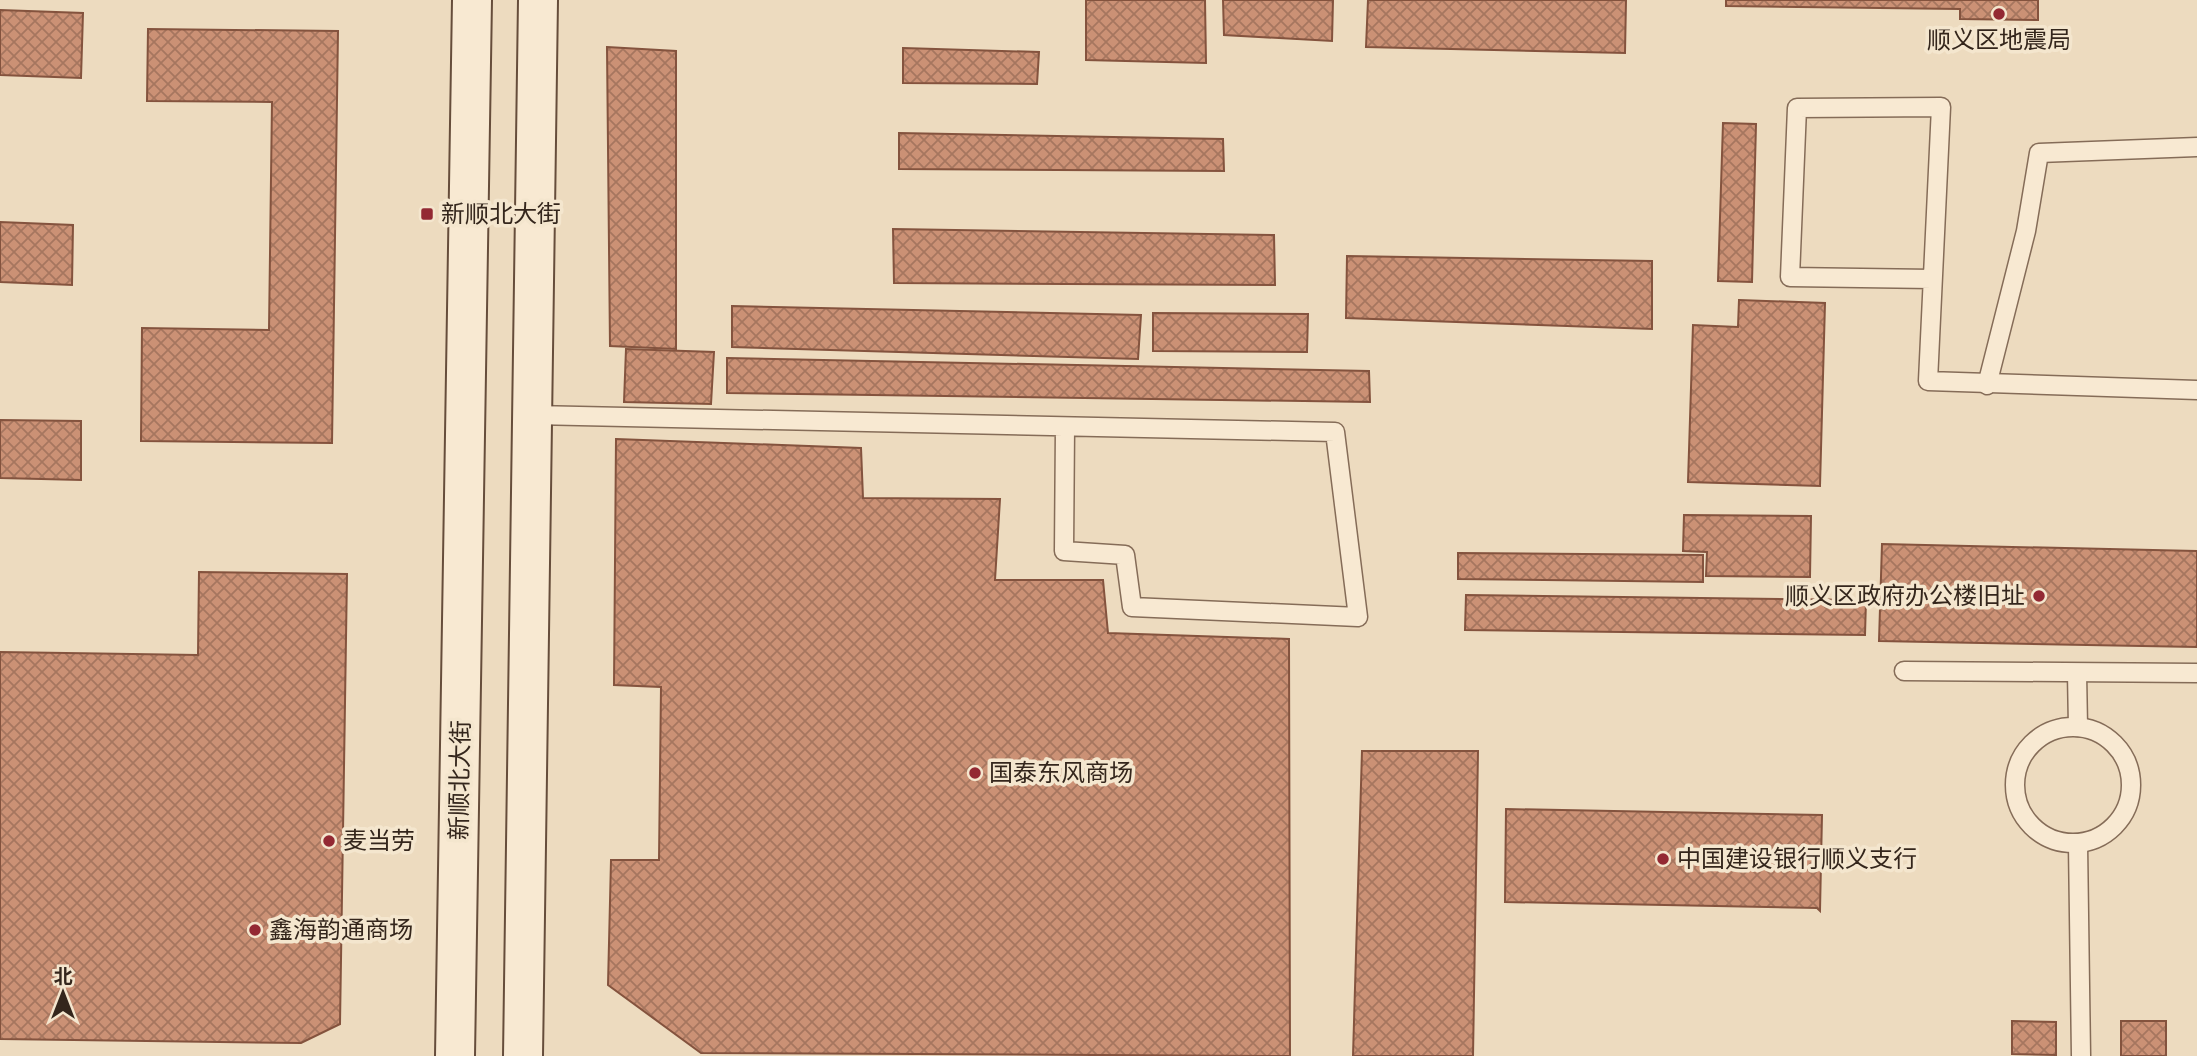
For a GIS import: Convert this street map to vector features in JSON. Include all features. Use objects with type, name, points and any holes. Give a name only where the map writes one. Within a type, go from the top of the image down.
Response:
[{"type":"main road","name":"新顺北大街","points":[[455,1056],[472,0]]},
{"type":"main road","points":[[523,1056],[538,0]]},
{"type":"lane","points":[[1932,279],[1790,277],[1797,108],[1941,107],[1928,381],[2197,390]]},
{"type":"lane","points":[[1987,385],[2026,231],[2039,153],[2197,147]]},
{"type":"lane","points":[[533,415],[1335,432],[1358,617],[1132,607],[1125,555],[1064,551],[1065,427]]},
{"type":"lane","points":[[1904,671],[2197,673]]},
{"type":"lane","points":[[2077,673],[2078,727]]},
{"type":"lane","points":[[2078,727],[2097,732],[2113,742],[2125,757],[2132,776],[2132,795],[2125,814],[2113,829],[2097,839],[2078,844],[2058,842],[2041,835],[2022,813],[2014,786],[2017,767],[2027,750],[2041,736],[2058,729],[2078,727]]},
{"type":"lane","points":[[2078,844],[2081,1056]]},
{"type":"building","points":[[1086,0],[1205,0],[1206,63],[1086,60]]},
{"type":"building","points":[[1223,0],[1333,0],[1332,41],[1224,35]]},
{"type":"building","points":[[1368,0],[1626,0],[1625,53],[1366,47]]},
{"type":"building","name":"顺义区地震局","points":[[1726,0],[2038,0],[2038,20],[1960,19],[1960,9],[1726,6]]},
{"type":"building","points":[[0,10],[83,13],[81,78],[0,75]]},
{"type":"building","points":[[148,29],[338,31],[332,443],[141,441],[142,328],[269,330],[272,102],[147,101]]},
{"type":"building","points":[[607,47],[676,51],[676,349],[610,346]]},
{"type":"building","points":[[903,48],[1039,52],[1037,84],[903,83]]},
{"type":"building","points":[[1723,123],[1756,124],[1752,282],[1718,281]]},
{"type":"building","points":[[899,133],[1223,139],[1224,171],[899,169]]},
{"type":"building","points":[[0,222],[73,225],[72,285],[0,282]]},
{"type":"building","points":[[893,229],[1274,235],[1275,285],[894,283]]},
{"type":"building","points":[[1347,256],[1652,261],[1652,329],[1346,318]]},
{"type":"building","points":[[1739,300],[1825,303],[1820,486],[1688,482],[1693,325],[1738,327]]},
{"type":"building","points":[[732,306],[1141,315],[1138,359],[732,347]]},
{"type":"building","points":[[1153,313],[1308,314],[1307,352],[1153,351]]},
{"type":"building","points":[[626,349],[714,352],[711,404],[624,402]]},
{"type":"building","points":[[727,358],[1369,371],[1370,402],[727,393]]},
{"type":"building","points":[[0,420],[81,421],[81,480],[0,478]]},
{"type":"building","name":"国泰东风商场","points":[[616,439],[861,448],[863,498],[1000,499],[995,580],[1103,580],[1108,633],[1289,639],[1290,1056],[701,1053],[608,985],[611,860],[659,860],[661,687],[614,685]]},
{"type":"building","points":[[1684,515],[1811,516],[1810,577],[1706,576],[1707,552],[1683,551]]},
{"type":"building","name":"顺义区政府办公楼旧址","points":[[1882,544],[2197,551],[2197,647],[1879,641]]},
{"type":"building","points":[[1458,553],[1703,555],[1703,582],[1458,579]]},
{"type":"building","points":[[199,572],[347,574],[340,1024],[301,1043],[0,1039],[0,652],[198,655]]},
{"type":"building","points":[[1466,595],[1866,600],[1865,635],[1465,630]]},
{"type":"building","points":[[1362,751],[1478,751],[1473,1056],[1353,1056]]},
{"type":"building","name":"中国建设银行顺义支行","points":[[1506,809],[1822,815],[1820,911],[1817,908],[1505,902]]},
{"type":"building","points":[[2012,1021],[2056,1022],[2056,1055],[2012,1054]]},
{"type":"building","points":[[2121,1021],[2166,1021],[2166,1056],[2121,1056]]},
{"type":"place","name":"顺义区地震局","points":[[1999,14]]},
{"type":"place","name":"新顺北大街","points":[[427,214]]},
{"type":"place","name":"顺义区政府办公楼旧址","points":[[2039,596]]},
{"type":"place","name":"国泰东风商场","points":[[975,773]]},
{"type":"place","name":"麦当劳","points":[[329,841]]},
{"type":"place","name":"中国建设银行顺义支行","points":[[1663,859]]},
{"type":"place","name":"鑫海韵通商场","points":[[255,930]]}]
